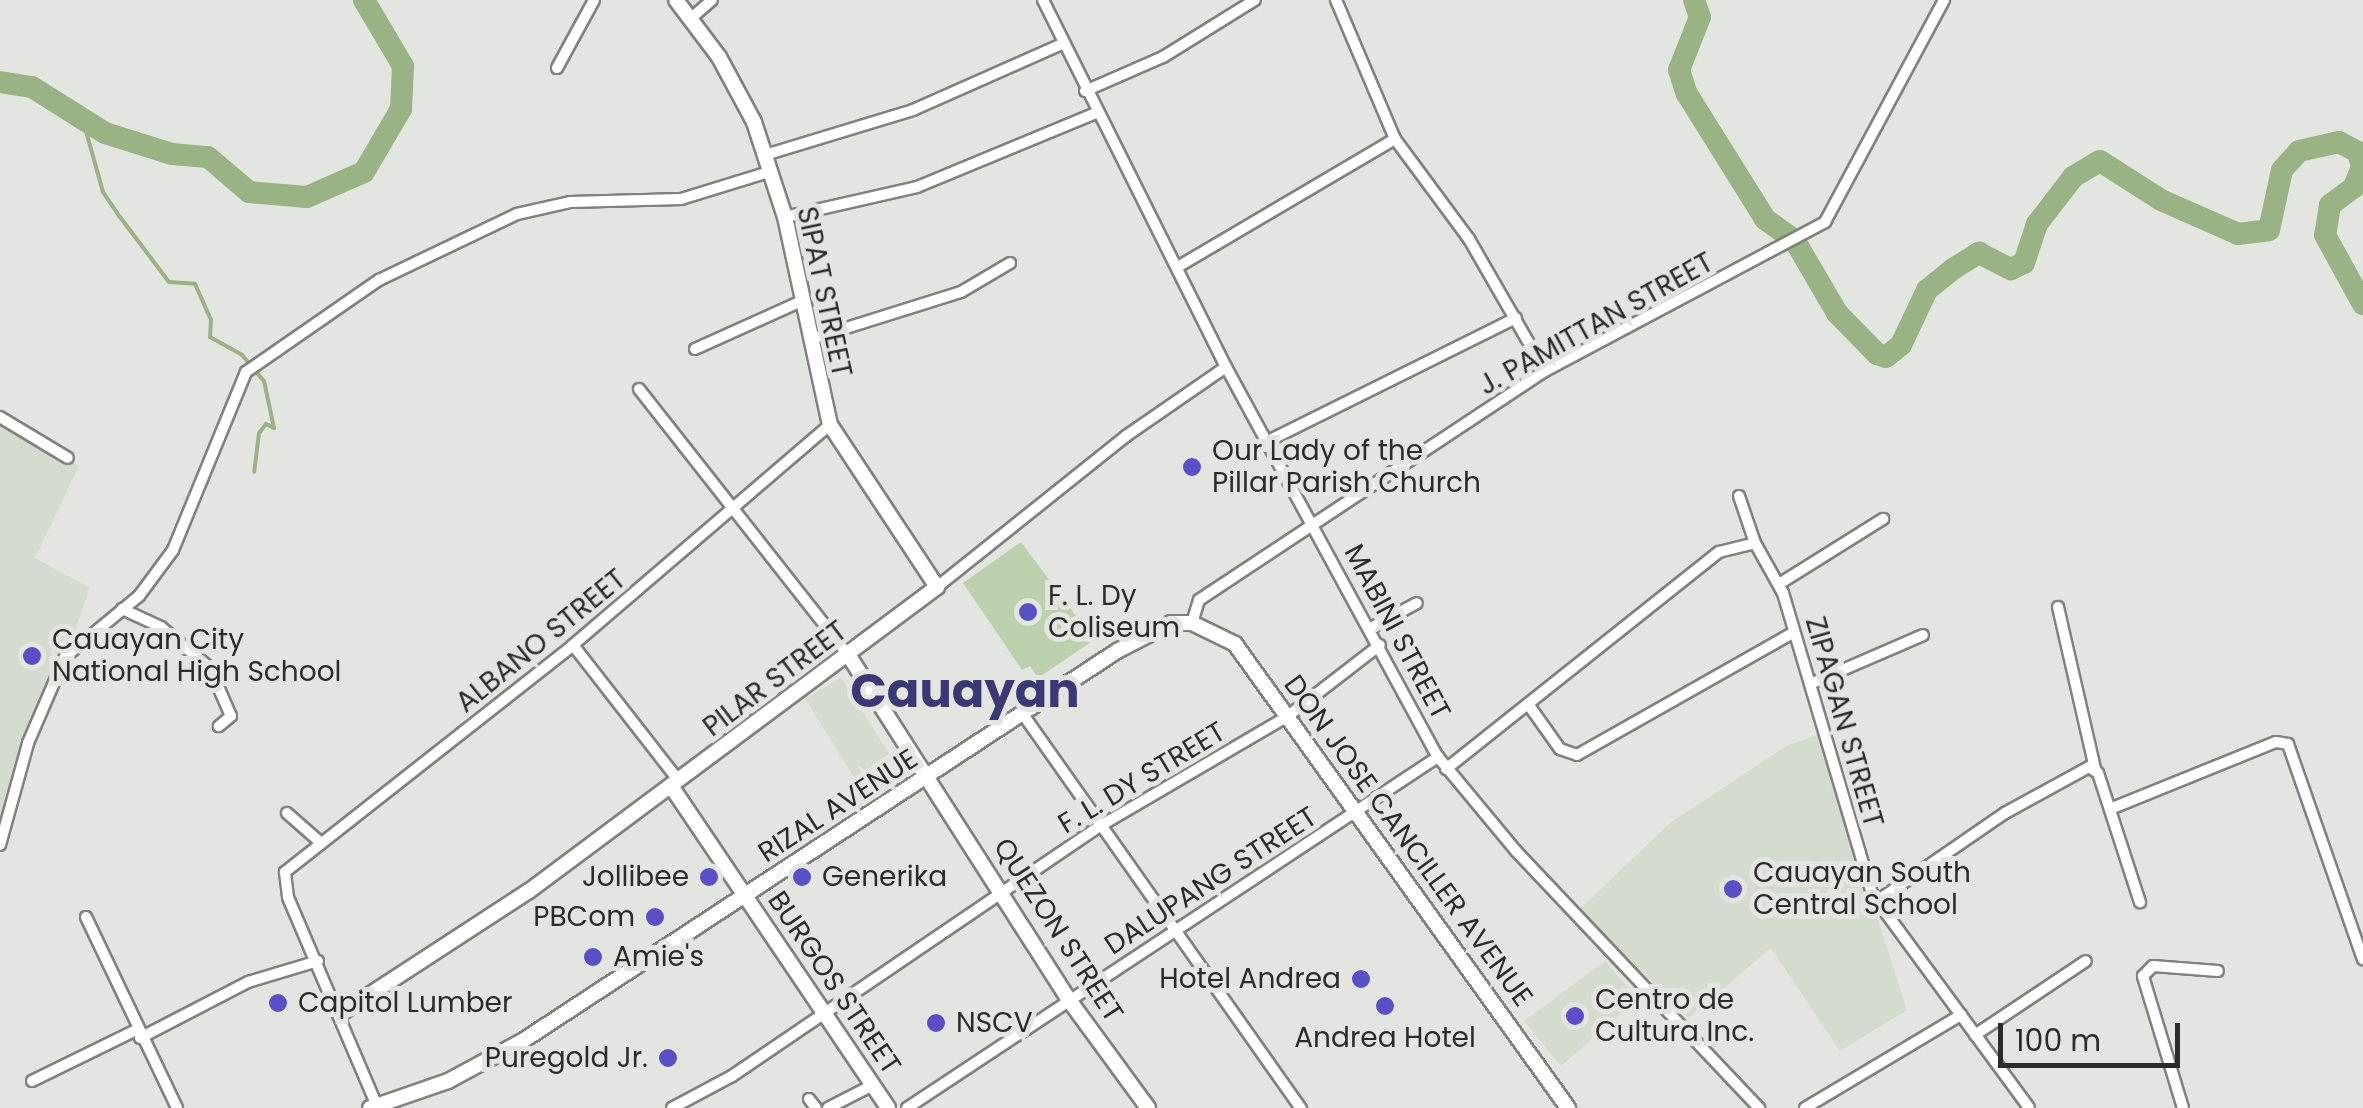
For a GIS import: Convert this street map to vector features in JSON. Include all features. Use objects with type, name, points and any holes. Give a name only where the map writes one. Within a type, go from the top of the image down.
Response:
[{"type":"main road","name":"SIPAT STREET","points":[[676,0],[740,90],[765,155],[785,217],[830,424],[938,587]]},
{"type":"main road","name":"PILAR STREET","points":[[340,1014],[432,960],[938,587]]},
{"type":"main road","name":"RIZAL AVENUE","points":[[375,1107],[484,1064],[1148,632],[1192,623]]},
{"type":"main road","name":"DON JOSE CANCILLER AVENUE","points":[[1192,623],[1235,644],[1568,1108]]},
{"type":"main road","name":"QUEZON STREET","points":[[849,656],[932,776],[1001,894],[1070,1000],[1148,1108]]},
{"type":"main road","name":"BURGOS STREET","points":[[675,784],[821,1013],[888,1108]]},
{"type":"street","points":[[557,68],[594,0]]},
{"type":"street","points":[[689,20],[712,0]]},
{"type":"street","name":"MABINI STREET","points":[[1043,0],[1096,113],[1180,265],[1226,366],[1446,769],[1758,1108]]},
{"type":"street","points":[[1085,91],[1163,57],[1255,0]]},
{"type":"street","points":[[1336,0],[1395,139],[1469,239],[1545,371]]},
{"type":"street","name":"J. PAMITTAN STREET","points":[[1312,524],[1545,371],[1806,235],[1834,212],[1944,0]]},
{"type":"street","points":[[765,155],[913,110],[1062,44]]},
{"type":"street","points":[[785,217],[917,188],[1096,113]]},
{"type":"street","points":[[1180,265],[1395,139]]},
{"type":"street","points":[[0,846],[22,759],[65,657],[122,609],[172,550],[236,388],[258,363],[378,280],[517,214],[570,202],[681,199],[770,172]]},
{"type":"street","points":[[811,339],[960,292],[1010,263]]},
{"type":"street","points":[[694,349],[804,300]]},
{"type":"street","points":[[1266,442],[1516,318]]},
{"type":"street","name":"PILAR STREET","points":[[938,587],[1126,436],[1226,366]]},
{"type":"street","points":[[639,390],[849,656]]},
{"type":"street","points":[[0,417],[68,458]]},
{"type":"street","name":"ALBANO STREET","points":[[318,961],[284,888],[289,866],[573,645],[830,424]]},
{"type":"street","name":"ZIPAGAN STREET","points":[[1739,496],[1755,543],[1780,584],[1877,901],[2028,1108]]},
{"type":"street","points":[[1780,584],[1883,519]]},
{"type":"street","points":[[1192,623],[1199,600],[1312,524]]},
{"type":"street","points":[[1446,769],[1719,552],[1755,543]]},
{"type":"street","points":[[1371,628],[1417,603]]},
{"type":"street","points":[[2058,607],[2094,769],[2140,902]]},
{"type":"street","points":[[122,609],[161,627],[210,668],[230,716],[218,726]]},
{"type":"street","points":[[1528,704],[1571,756],[1794,632]]},
{"type":"street","points":[[1810,684],[1923,635]]},
{"type":"street","points":[[573,645],[675,784]]},
{"type":"street","name":"F. L. DY STREET","points":[[672,1108],[1100,826],[1288,716],[1380,645]]},
{"type":"street","points":[[1022,713],[1301,1108]]},
{"type":"street","points":[[2110,809],[2262,747],[2288,744],[2363,959]]},
{"type":"street","name":"DALUPANG STREET","points":[[908,1108],[1174,928],[1358,814],[1438,756]]},
{"type":"street","points":[[1877,901],[2052,784],[2094,769]]},
{"type":"street","points":[[287,813],[322,843]]},
{"type":"street","points":[[86,917],[138,1034],[177,1108]]},
{"type":"street","points":[[32,1080],[268,973],[318,961],[375,1107]]},
{"type":"street","points":[[1975,1035],[2086,962]]},
{"type":"street","points":[[2184,1108],[2143,976],[2153,966],[2218,971]]},
{"type":"street","points":[[1805,1108],[1961,1015]]},
{"type":"street","points":[[828,1108],[873,1085]]},
{"type":"shaded area","name":"Cauayan City National High School","points":[[0,420],[79,466],[35,558],[90,588],[0,845]]},
{"type":"shaded area","points":[[841,677],[904,778],[868,800],[805,699]]},
{"type":"shaded area","name":"Cauayan South Central School","points":[[1818,735],[1907,1010],[1840,1051],[1771,948],[1688,1018],[1580,909],[1670,823],[1786,746]]},
{"type":"shaded area","name":"Centro de Cultura Inc.","points":[[1605,961],[1638,999],[1561,1066],[1524,1021]]},
{"type":"green space","name":"F. L. Dy Coliseum","points":[[1021,542],[1094,640],[1038,678],[1030,666],[1022,670],[963,583]]},
{"type":"waterway","points":[[0,82],[32,87],[105,133],[172,154],[208,157],[249,192],[307,197],[364,172],[401,109],[403,66],[364,0]]},
{"type":"waterway","points":[[1694,0],[1700,17],[1679,70],[1687,94],[1765,219],[1795,241],[1837,313],[1877,354],[1886,357],[1901,345],[1927,290],[1953,269],[1979,253],[2011,269],[2024,263],[2037,224],[2073,177],[2100,161],[2161,200],[2238,234],[2269,230],[2282,170],[2299,151],[2339,142],[2358,152],[2362,167],[2354,187],[2330,205],[2325,235],[2363,304]]},
{"type":"waterway","points":[[84,124],[103,192],[120,217],[169,282],[195,284],[211,320],[210,337],[242,355],[264,381],[274,428],[266,424],[259,433],[254,472]]},
{"type":"place","name":"Our Lady of the Pillar Parish Church","points":[[1192,467]]},
{"type":"place","name":"F. L. Dy Coliseum","points":[[1028,612]]},
{"type":"place","name":"Cauayan City National High School","points":[[32,656]]},
{"type":"place","name":"Jollibee","points":[[709,877]]},
{"type":"place","name":"Generika","points":[[802,877]]},
{"type":"place","name":"Cauayan South Central School","points":[[1733,889]]},
{"type":"place","name":"PBCom","points":[[655,917]]},
{"type":"place","name":"Amie's","points":[[593,957]]},
{"type":"place","name":"Hotel Andrea","points":[[1361,979]]},
{"type":"place","name":"Capitol Lumber","points":[[278,1003]]},
{"type":"place","name":"Andrea Hotel","points":[[1385,1006]]},
{"type":"place","name":"Centro de Cultura Inc.","points":[[1575,1016]]},
{"type":"place","name":"NSCV","points":[[936,1023]]},
{"type":"place","name":"Puregold Jr.","points":[[668,1058]]},
{"type":"district","name":"Cauayan","points":[[965,691]]}]
